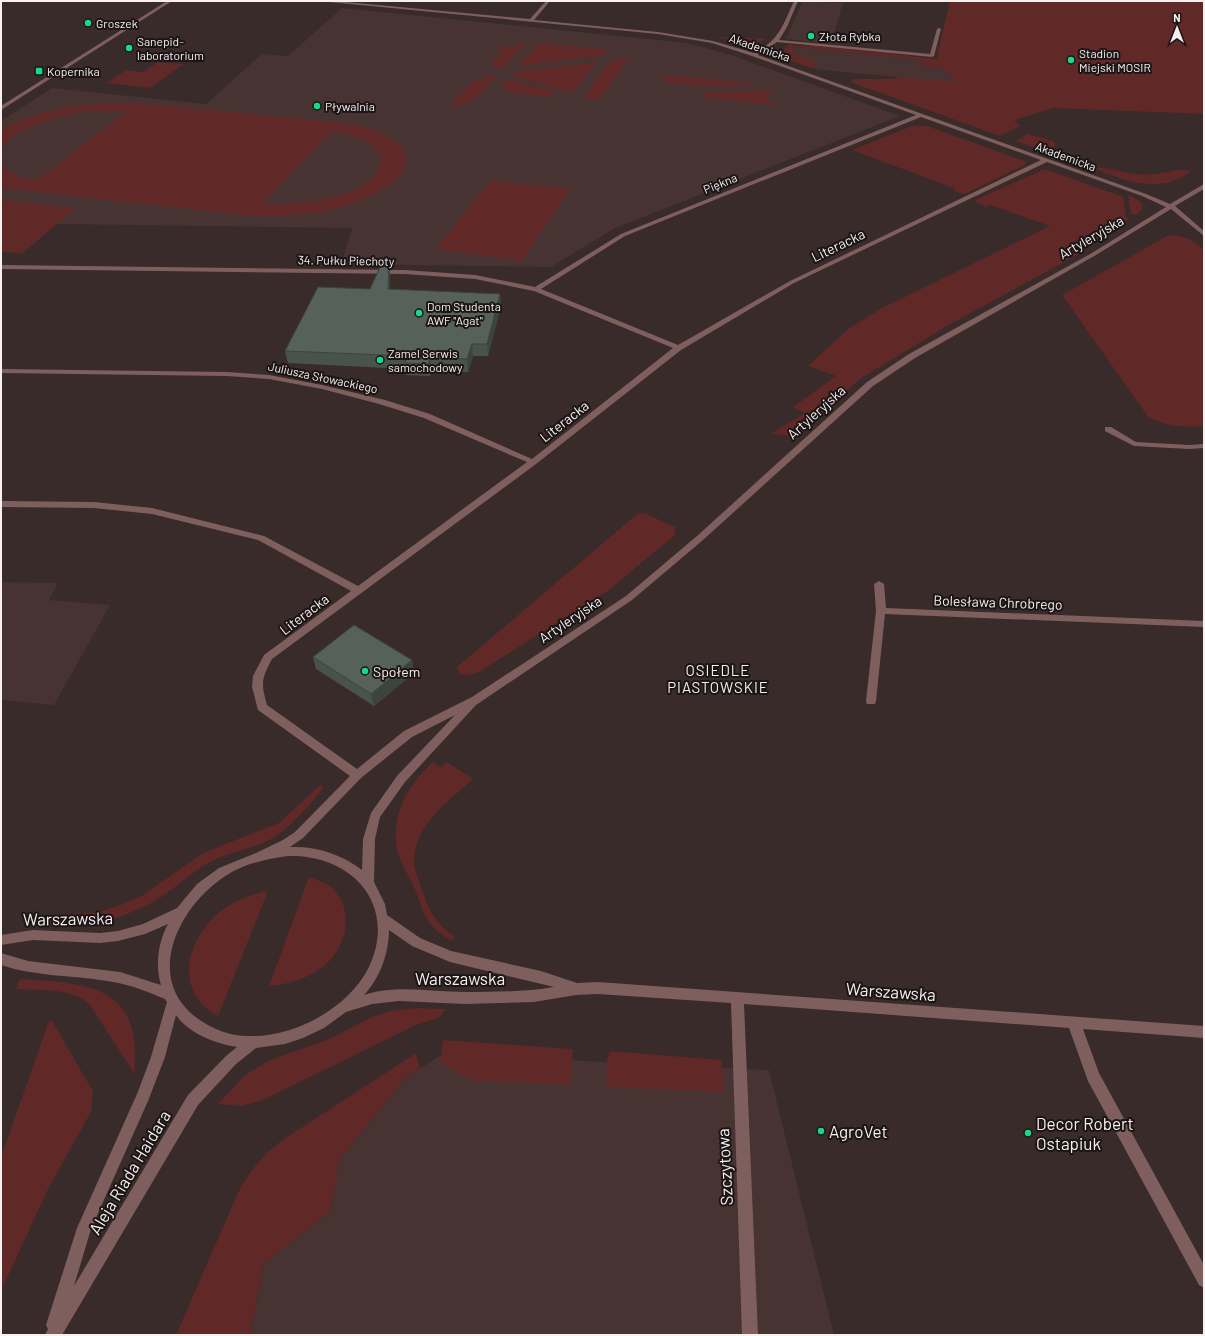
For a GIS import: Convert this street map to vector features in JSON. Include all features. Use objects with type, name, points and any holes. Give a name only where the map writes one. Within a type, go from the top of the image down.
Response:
[{"type":"street","points":[[1,108],[170,1]]},
{"type":"street","name":"Akademicka","points":[[321,1],[354,2],[685,37],[713,42],[754,55],[921,115],[1172,207],[1204,234]]},
{"type":"street","points":[[531,21],[548,1]]},
{"type":"street","points":[[754,55],[766,50],[778,41],[796,1]]},
{"type":"street","name":"Akademicka","points":[[778,41],[932,56],[939,29]]},
{"type":"street","name":"Piękna","points":[[536,289],[623,235],[921,115]]},
{"type":"street","name":"Literacka","points":[[357,775],[262,707],[257,687],[258,676],[268,657],[357,590],[533,462],[678,348],[792,282],[1046,160]]},
{"type":"street","name":"Artyleryjska","points":[[260,856],[287,843],[299,835],[357,775],[408,734],[476,700],[628,598],[700,538],[870,384],[912,356],[1094,254],[1204,186]]},
{"type":"street","name":"34. Pułku Piechoty","points":[[1,267],[412,272],[482,278],[536,289],[678,348]]},
{"type":"street","name":"Juliusza Słowackiego","points":[[1,371],[227,374],[269,377],[322,387],[382,402],[427,416],[533,462]]},
{"type":"street","points":[[1108,429],[1134,444],[1190,447],[1204,446]]},
{"type":"street","points":[[1,504],[94,505],[152,511],[261,538],[357,590]]},
{"type":"street","points":[[872,701],[881,611],[879,584]]},
{"type":"street","name":"Bolesława Chrobrego","points":[[881,611],[1204,624]]},
{"type":"street","name":"Artyleryjska","points":[[368,883],[369,839],[375,816],[384,801],[401,779],[476,700]]},
{"type":"street","points":[[288,851],[318,854],[347,864],[359,873],[368,883],[376,894],[384,919],[383,941],[376,964],[363,987],[344,1007],[325,1021],[302,1032],[278,1040],[254,1042],[231,1041],[203,1031],[191,1023],[171,998],[164,978],[163,962],[165,945],[171,928],[180,912],[190,899],[215,877],[234,866],[260,856],[288,851]]},
{"type":"street","name":"Warszawska","points":[[1,940],[33,935],[100,938],[118,936],[150,927],[180,912]]},
{"type":"street","name":"Warszawska","points":[[384,919],[416,942],[450,956],[541,977],[576,989]]},
{"type":"street","points":[[1,959],[18,966],[114,976],[141,983],[171,998]]},
{"type":"street","name":"Warszawska","points":[[344,1007],[372,998],[399,995],[465,998],[526,996],[576,989],[598,988],[1204,1032]]},
{"type":"street","name":"Szczytowa","points":[[737,997],[750,1335]]},
{"type":"street","name":"Aleja Riada Haidara","points":[[52,1335],[84,1228],[143,1096],[158,1057],[171,998]]},
{"type":"street","points":[[1074,1023],[1093,1076],[1204,1280]]},
{"type":"street","name":"Aleja Riada Haidara","points":[[52,1335],[193,1100],[231,1060],[254,1042]]},
{"type":"shaded area","points":[[803,1],[843,3],[831,44],[786,39]]},
{"type":"shaded area","name":"Stadion Miejski MOSIR","points":[[950,1],[1204,1],[1204,114],[1053,108],[1014,120],[1020,126],[1000,136],[850,82],[855,79],[896,79],[897,77],[957,82],[942,68],[921,66],[923,60],[795,47],[792,53],[815,61],[813,69],[784,58],[784,50],[790,44],[794,46],[817,46],[938,59],[938,52]]},
{"type":"shaded area","points":[[342,8],[688,43],[731,55],[900,116],[615,228],[551,267],[341,264],[352,228],[57,224],[22,254],[1,251],[1,121],[52,88],[206,104],[262,54],[288,56]]},
{"type":"shaded area","points":[[721,37],[767,39],[748,45]]},
{"type":"shaded area","points":[[522,40],[526,43],[503,68],[490,67],[493,64],[492,62],[501,53],[497,52],[503,46],[515,47]]},
{"type":"shaded area","points":[[547,40],[546,44],[601,49],[604,46],[606,50],[601,56],[518,66],[539,44]]},
{"type":"shaded area","points":[[795,47],[923,60],[922,66],[942,68],[958,83],[813,69],[815,63],[792,53]]},
{"type":"shaded area","points":[[622,58],[628,59],[599,100],[583,98],[611,60]]},
{"type":"shaded area","points":[[158,62],[184,64],[150,88],[107,83],[126,70],[143,72]]},
{"type":"shaded area","points":[[597,62],[574,91],[567,92],[510,75],[513,72]]},
{"type":"shaded area","points":[[486,75],[496,76],[481,93],[464,104],[449,106],[474,80],[481,81]]},
{"type":"shaded area","points":[[666,75],[761,84],[716,87],[664,82]]},
{"type":"shaded area","points":[[507,79],[556,93],[552,97],[511,93],[503,86]]},
{"type":"shaded area","points":[[771,90],[767,100],[773,101],[771,105],[703,97],[706,92]]},
{"type":"shaded area","points":[[141,103],[355,125],[376,131],[395,141],[404,151],[406,161],[403,170],[396,179],[376,194],[365,199],[330,210],[279,216],[253,216],[1,188],[1,164],[8,171],[22,177],[37,180],[126,112],[96,111],[59,117],[24,130],[11,138],[1,148],[1,129],[13,123],[51,111],[91,104]],"holes":[[[331,132],[359,138],[372,146],[381,157],[378,171],[367,182],[352,191],[333,197],[293,203],[262,204]]]},
{"type":"shaded area","points":[[912,126],[927,126],[1027,162],[1024,165],[965,194],[953,191],[956,189],[852,150]]},
{"type":"shaded area","points":[[1028,134],[1053,141],[1055,144],[1053,150],[1059,157],[1016,141]]},
{"type":"shaded area","points":[[1092,168],[1147,175],[1183,170],[1192,171],[1173,181],[1160,184],[1150,184],[1130,181]]},
{"type":"shaded area","points":[[1045,169],[1123,197],[1126,217],[1129,219],[1107,231],[1079,254],[947,326],[860,379],[795,436],[771,434],[805,413],[793,407],[836,376],[808,366],[848,329],[880,309],[1050,226],[990,205],[986,207],[977,203],[975,200]]},
{"type":"shaded area","points":[[491,180],[570,189],[522,261],[436,249]]},
{"type":"shaded area","points":[[1130,195],[1143,205],[1141,211],[1135,215],[1131,214],[1128,196]]},
{"type":"shaded area","points":[[1,200],[76,208],[21,253],[1,251]]},
{"type":"shaded area","points":[[1169,235],[1188,239],[1196,243],[1204,250],[1204,427],[1172,426],[1149,418],[1062,295]]},
{"type":"shaded area","points":[[644,513],[675,527],[675,535],[609,590],[479,672],[468,675],[460,674],[457,667],[637,514]]},
{"type":"shaded area","points":[[1,582],[58,583],[49,600],[110,605],[54,705],[1,700]]},
{"type":"shaded area","points":[[433,762],[441,767],[447,762],[473,779],[444,805],[427,824],[420,835],[414,860],[424,897],[430,910],[442,927],[454,936],[453,941],[436,930],[427,918],[414,887],[401,862],[397,848],[396,834],[400,808],[414,783]]},
{"type":"shaded area","points":[[320,785],[323,786],[322,790],[309,806],[279,834],[261,844],[212,861],[194,872],[154,902],[110,920],[78,925],[46,925],[50,916],[98,912],[121,905],[143,895],[203,853],[279,823]]},
{"type":"shaded area","points":[[309,877],[331,887],[345,909],[345,932],[341,943],[329,962],[314,973],[296,981],[269,986]]},
{"type":"shaded area","points":[[268,891],[218,1016],[208,1010],[195,994],[190,981],[189,968],[191,955],[202,931],[221,911],[243,898]]},
{"type":"shaded area","points":[[20,979],[69,983],[89,988],[107,995],[120,1006],[130,1022],[135,1044],[134,1073],[90,1005],[83,999],[74,995],[56,991],[16,989]]},
{"type":"shaded area","points":[[415,1008],[446,1009],[440,1017],[414,1026],[263,1100],[241,1106],[218,1104],[245,1075],[270,1060],[327,1040],[374,1016],[390,1011]]},
{"type":"shaded area","points":[[49,1021],[52,1021],[93,1091],[91,1112],[49,1187],[1,1291],[1,1157]]},
{"type":"shaded area","points":[[443,1040],[573,1049],[571,1085],[471,1080],[440,1063]]},
{"type":"shaded area","points":[[610,1051],[721,1060],[724,1092],[606,1087],[607,1060]]},
{"type":"shaded area","points":[[416,1053],[420,1068],[406,1077],[339,1160],[331,1211],[264,1263],[250,1335],[176,1335],[237,1195],[257,1164],[269,1151],[284,1139]]},
{"type":"shaded area","points":[[443,1054],[769,1070],[834,1335],[250,1335],[264,1263],[331,1211],[339,1160],[406,1077]]},
{"type":"building","points":[[382,263],[389,264],[388,289],[500,294],[487,344],[472,344],[467,359],[430,358],[428,364],[405,363],[407,356],[285,351],[318,287],[370,289]]},
{"type":"building","name":"Społem","points":[[354,625],[412,660],[371,694],[313,657]]},
{"type":"place","name":"Groszek","points":[[88,23]]},
{"type":"place","name":"Złota Rybka","points":[[811,36]]},
{"type":"place","name":"Sanepid- laboratorium","points":[[129,48]]},
{"type":"place","name":"Stadion Miejski MOSIR","points":[[1071,60]]},
{"type":"place","name":"Kopernika","points":[[39,71]]},
{"type":"place","name":"Pływalnia","points":[[317,106]]},
{"type":"place","name":"Dom Studenta AWF \"Agat\"","points":[[419,313]]},
{"type":"place","name":"Zamel Serwis samochodowy","points":[[380,360]]},
{"type":"place","name":"Społem","points":[[365,671]]},
{"type":"place","name":"AgroVet","points":[[821,1131]]},
{"type":"place","name":"Decor Robert Ostapiuk","points":[[1028,1133]]},
{"type":"district","name":"OSIEDLE PIASTOWSKIE","points":[[718,678]]}]
